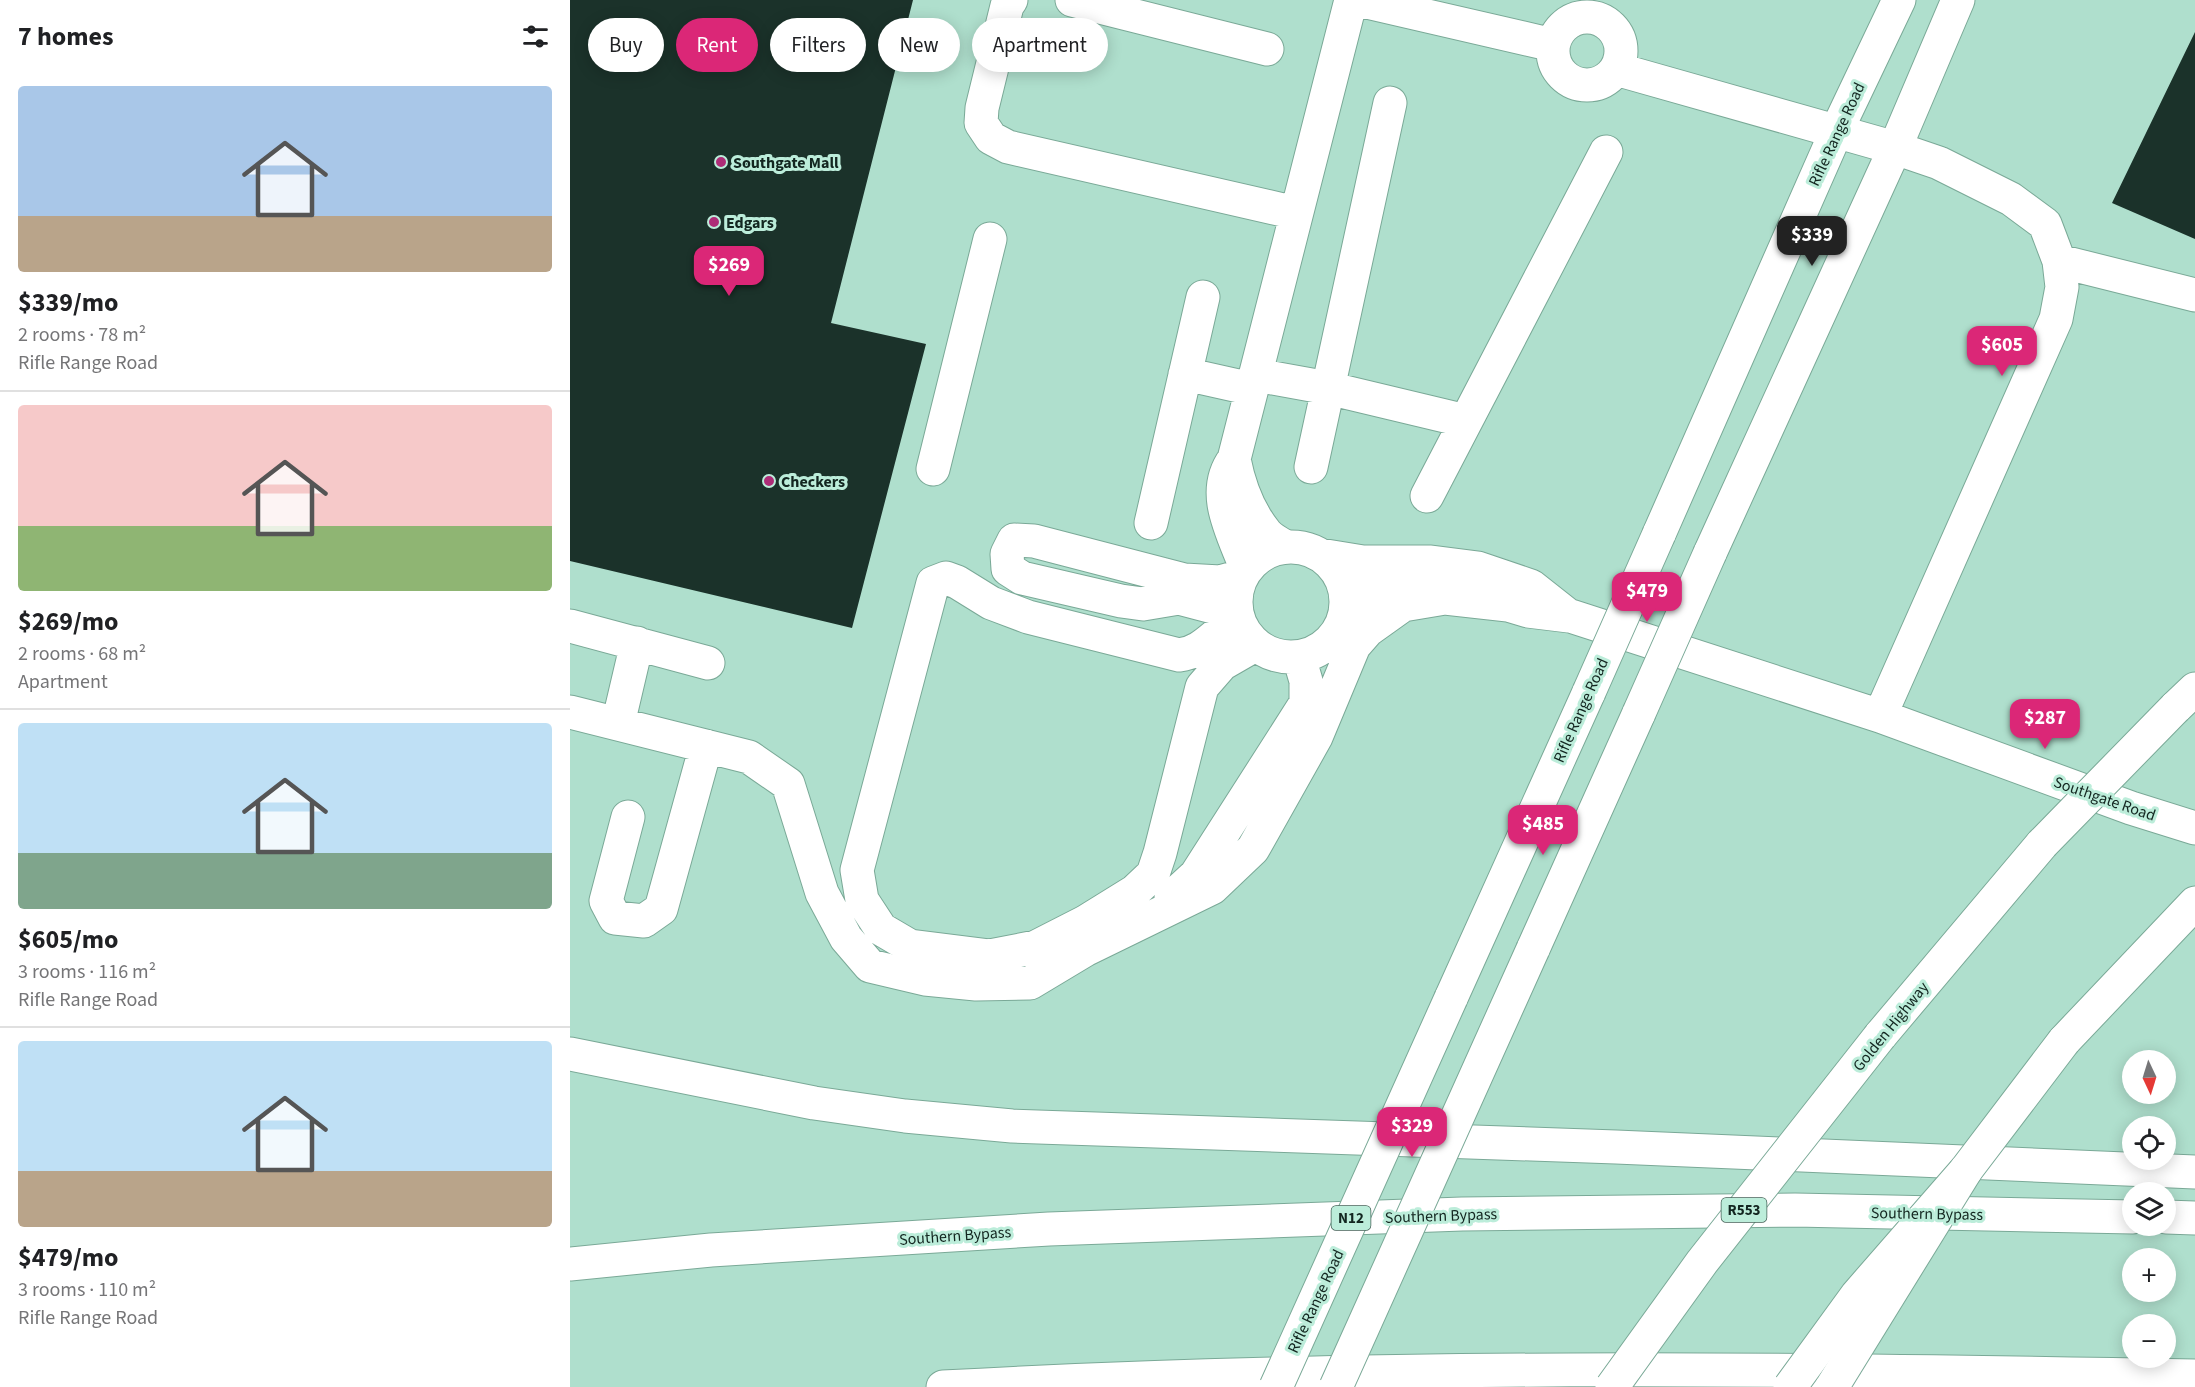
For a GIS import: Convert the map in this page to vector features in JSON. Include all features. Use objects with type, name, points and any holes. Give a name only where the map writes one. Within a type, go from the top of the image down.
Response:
[{"type":"main road","points":[[1011,0],[1007,6],[982,108],[981,123],[991,138],[1008,147],[1296,213]]},
{"type":"main road","points":[[1072,0],[1267,49]]},
{"type":"main road","points":[[1243,626],[1223,627],[1210,642],[1193,653],[1179,655],[1028,617],[991,603],[957,582],[946,578],[933,583],[857,870],[862,900],[881,928],[910,946],[990,956],[1036,947],[1085,922],[1135,891],[1153,874],[1202,687],[1222,664],[1243,626],[1236,594],[1244,572],[1226,514],[1222,490],[1226,471],[1234,459],[1351,0]]},
{"type":"main road","points":[[1358,0],[1553,45]]},
{"type":"main road","name":"Rifle Range Road","points":[[1276,1387],[1589,692],[1837,129],[1899,0]]},
{"type":"main road","points":[[1336,1387],[1710,553],[1895,148],[1958,0]]},
{"type":"main road","points":[[1598,9],[1614,30],[1622,49],[1616,69],[1598,84],[1575,83],[1564,77],[1557,68],[1553,57],[1553,45],[1564,26],[1598,9]]},
{"type":"main road","points":[[1616,69],[1837,129],[1939,163],[2011,199],[2045,224],[2060,261],[2062,287],[2056,319],[1880,716]]},
{"type":"main road","points":[[1311,466],[1390,103]]},
{"type":"main road","points":[[1427,496],[1606,152]]},
{"type":"main road","points":[[933,469],[990,239]]},
{"type":"main road","points":[[2060,261],[2195,295]]},
{"type":"main road","points":[[1151,523],[1203,297]]},
{"type":"main road","points":[[1185,374],[1328,388],[1466,421]]},
{"type":"main road","points":[[1234,459],[1238,483],[1267,535],[1286,547]]},
{"type":"main road","points":[[1331,641],[1272,654],[1243,626],[1179,598],[1143,604],[1121,602],[1022,578],[1008,570],[1007,554],[1014,540],[1034,541],[1184,580],[1220,582],[1244,572],[1268,551],[1286,547],[1304,548],[1320,555],[1363,562],[1431,562],[1478,568],[1531,586],[1569,616]]},
{"type":"main road","points":[[1152,916],[1196,875],[1306,703],[1306,681],[1331,641],[1347,599],[1343,582],[1334,566],[1320,555]]},
{"type":"main road","name":"Southgate Road","points":[[1331,641],[1362,594],[1408,579],[1473,586],[1524,599],[1569,616],[1880,716],[2131,808],[2195,828]]},
{"type":"main road","points":[[570,626],[708,663]]},
{"type":"main road","points":[[570,712],[749,757],[788,784],[822,893],[846,938],[870,966],[925,980],[976,984],[1030,983],[1085,950],[1212,888],[1253,849],[1316,737],[1331,641]]},
{"type":"main road","points":[[618,724],[637,643]]},
{"type":"main road","name":"Golden Highway","points":[[1612,1387],[1702,1262],[1880,1036],[2042,844],[2185,698]]},
{"type":"main road","points":[[628,817],[606,901],[615,918],[644,921],[661,909],[706,746]]},
{"type":"main road","points":[[1790,1387],[1857,1295],[1966,1170],[2064,1041],[2190,908]]},
{"type":"main road","points":[[570,1054],[813,1103],[904,1116],[1012,1126],[1616,1147],[2195,1172]]},
{"type":"main road","points":[[1832,1387],[1966,1170]]},
{"type":"main road","name":"Southern Bypass","points":[[570,1264],[711,1250],[1049,1229],[1462,1214],[1795,1210],[2122,1216]]},
{"type":"main road","points":[[2176,1217],[2195,1218]]},
{"type":"main road","points":[[943,1387],[1116,1377],[1534,1369],[1955,1371],[2195,1376]]},
{"type":"main road","points":[[1479,1387],[1534,1369]]},
{"type":"building","name":"Southgate Mall","points":[[570,0],[913,0],[908,18],[878,18],[878,72],[895,72],[831,323],[926,344],[852,628],[570,561]]},
{"type":"building","points":[[2195,32],[2195,239],[2112,203]]},
{"type":"place","name":"Southgate Mall","points":[[721,162]]},
{"type":"place","name":"Edgars","points":[[714,222]]},
{"type":"place","name":"Checkers","points":[[769,481]]}]
